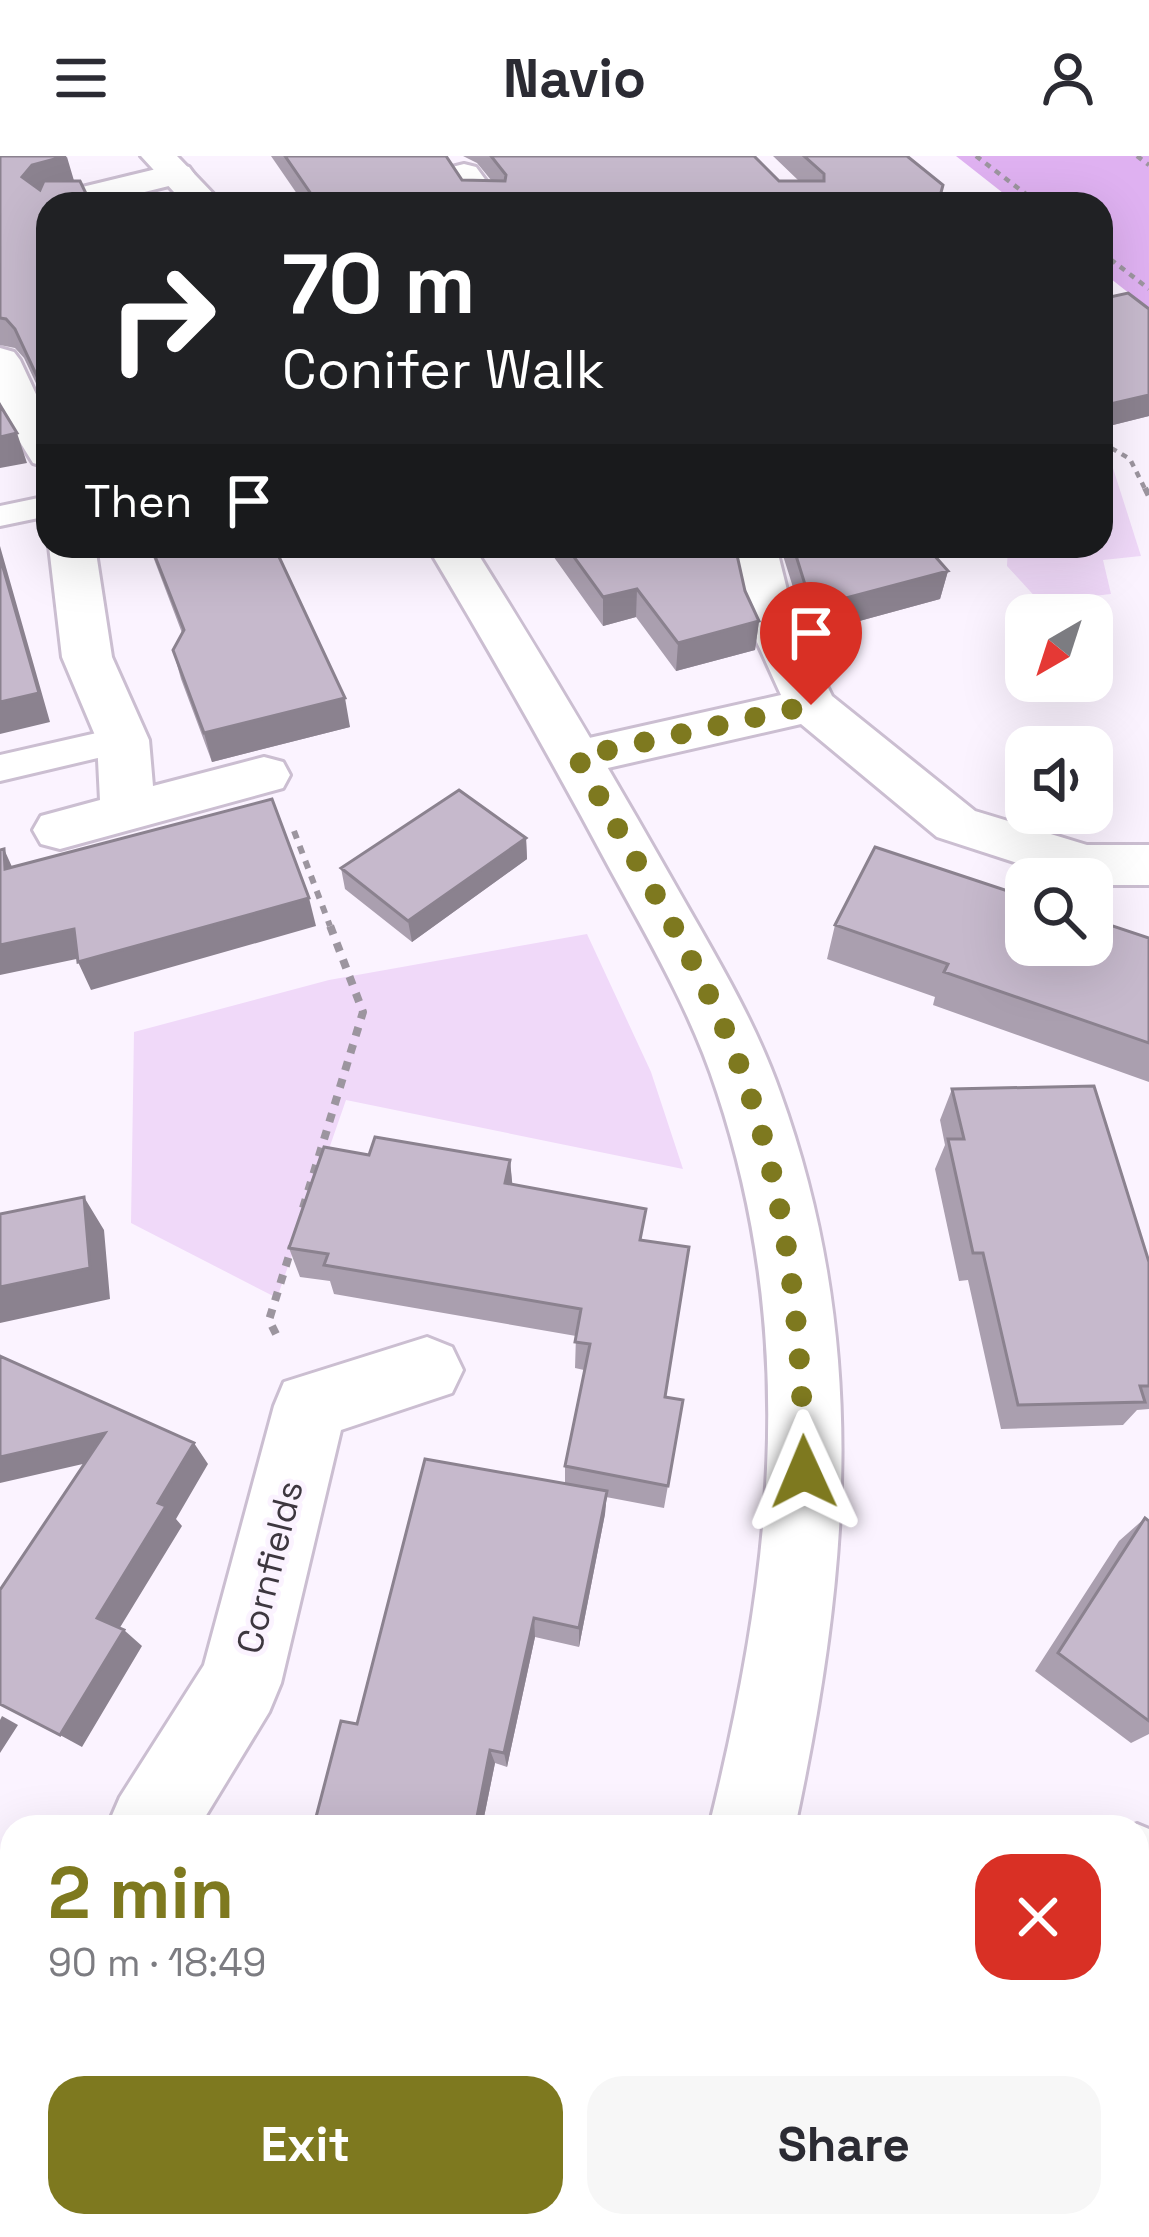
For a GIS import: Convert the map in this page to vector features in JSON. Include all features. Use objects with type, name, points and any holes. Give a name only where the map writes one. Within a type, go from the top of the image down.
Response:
[{"type":"street","points":[[85,192],[168,165],[194,192]]},
{"type":"street","points":[[450,165],[474,192]]},
{"type":"street","points":[[0,360],[18,406],[36,435]]},
{"type":"street","points":[[74,558],[87,657],[122,740],[128,809]]},
{"type":"street","points":[[456,558],[577,757],[718,1015],[757,1117],[782,1214],[803,1385],[805,1515],[784,1690],[755,1815]]},
{"type":"street","points":[[756,558],[770,618],[811,705],[956,824],[1086,865],[1149,865]]},
{"type":"street","points":[[577,757],[811,705]]},
{"type":"street","points":[[60,830],[264,776]]},
{"type":"street","points":[[310,1406],[428,1370]]},
{"type":"street","name":"Cornfields","points":[[158,1815],[240,1683],[310,1406]]},
{"type":"lane","points":[[0,516],[36,508]]},
{"type":"lane","points":[[0,768],[122,740]]},
{"type":"path","points":[[976,156],[1023,192]]},
{"type":"path","points":[[1138,156],[1149,165]]},
{"type":"path","points":[[1113,261],[1149,289]]},
{"type":"path","points":[[1113,449],[1130,459],[1149,496]]},
{"type":"path","points":[[264,776],[281,795],[363,1012],[303,1210]]},
{"type":"path","points":[[296,1232],[269,1320],[310,1406]]},
{"type":"shaded area","points":[[956,156],[1149,156],[1149,309],[1113,280],[1113,192],[1002,192]]},
{"type":"shaded area","points":[[1113,468],[1141,556],[1103,560],[1111,594],[1033,594],[1007,566],[1007,558],[1113,558]]},
{"type":"shaded area","points":[[587,934],[651,1072],[683,1169],[346,1100],[277,1298],[131,1223],[134,1032],[329,980]]},
{"type":"building","points":[[0,156],[66,156],[32,165],[22,177],[40,190],[44,181],[80,181],[85,192],[36,192],[36,374],[15,329],[0,318]]},
{"type":"building","points":[[285,156],[446,156],[462,180],[505,181],[506,175],[491,156],[754,156],[779,181],[824,181],[824,174],[804,156],[907,156],[943,185],[941,192],[310,192]]},
{"type":"building","points":[[1128,293],[1149,309],[1149,395],[1113,403],[1113,296]]},
{"type":"building","points":[[0,405],[17,433],[0,437]]},
{"type":"building","points":[[0,557],[39,693],[0,702]]},
{"type":"building","points":[[156,558],[280,558],[345,698],[204,733],[173,650],[184,630]]},
{"type":"building","points":[[575,558],[738,558],[745,591],[759,621],[678,643],[637,589],[603,597]]},
{"type":"building","points":[[797,558],[937,558],[948,571],[812,607]]},
{"type":"building","points":[[459,790],[526,838],[408,921],[341,868]]},
{"type":"building","points":[[272,799],[309,898],[78,962],[74,929],[0,945],[0,850],[4,849],[5,869]]},
{"type":"building","points":[[875,847],[1005,890],[1005,966],[1113,966],[1113,926],[1149,938],[1149,1043],[944,972],[948,964],[835,925]]},
{"type":"building","points":[[1094,1086],[1149,1262],[1149,1386],[1140,1386],[1145,1402],[1018,1405],[983,1253],[973,1253],[948,1139],[964,1139],[952,1089]]},
{"type":"building","points":[[375,1137],[510,1160],[505,1183],[646,1209],[640,1240],[689,1247],[665,1397],[683,1400],[668,1486],[565,1466],[590,1344],[575,1342],[581,1309],[324,1265],[328,1254],[289,1248],[324,1147],[369,1155]]},
{"type":"building","points":[[84,1197],[90,1268],[0,1287],[0,1214]]},
{"type":"building","points":[[0,1356],[194,1443],[158,1503],[166,1506],[97,1618],[124,1630],[60,1735],[0,1704],[0,1590],[105,1433],[0,1457]]},
{"type":"building","points":[[425,1459],[607,1491],[579,1628],[534,1618],[504,1753],[490,1750],[477,1815],[317,1815],[341,1721],[357,1724]]},
{"type":"building","points":[[1145,1518],[1149,1521],[1149,1721],[1058,1653]]},
{"type":"route","points":[[804,1472],[803,1385],[782,1214],[757,1117],[718,1015],[577,757],[811,705]]}]
